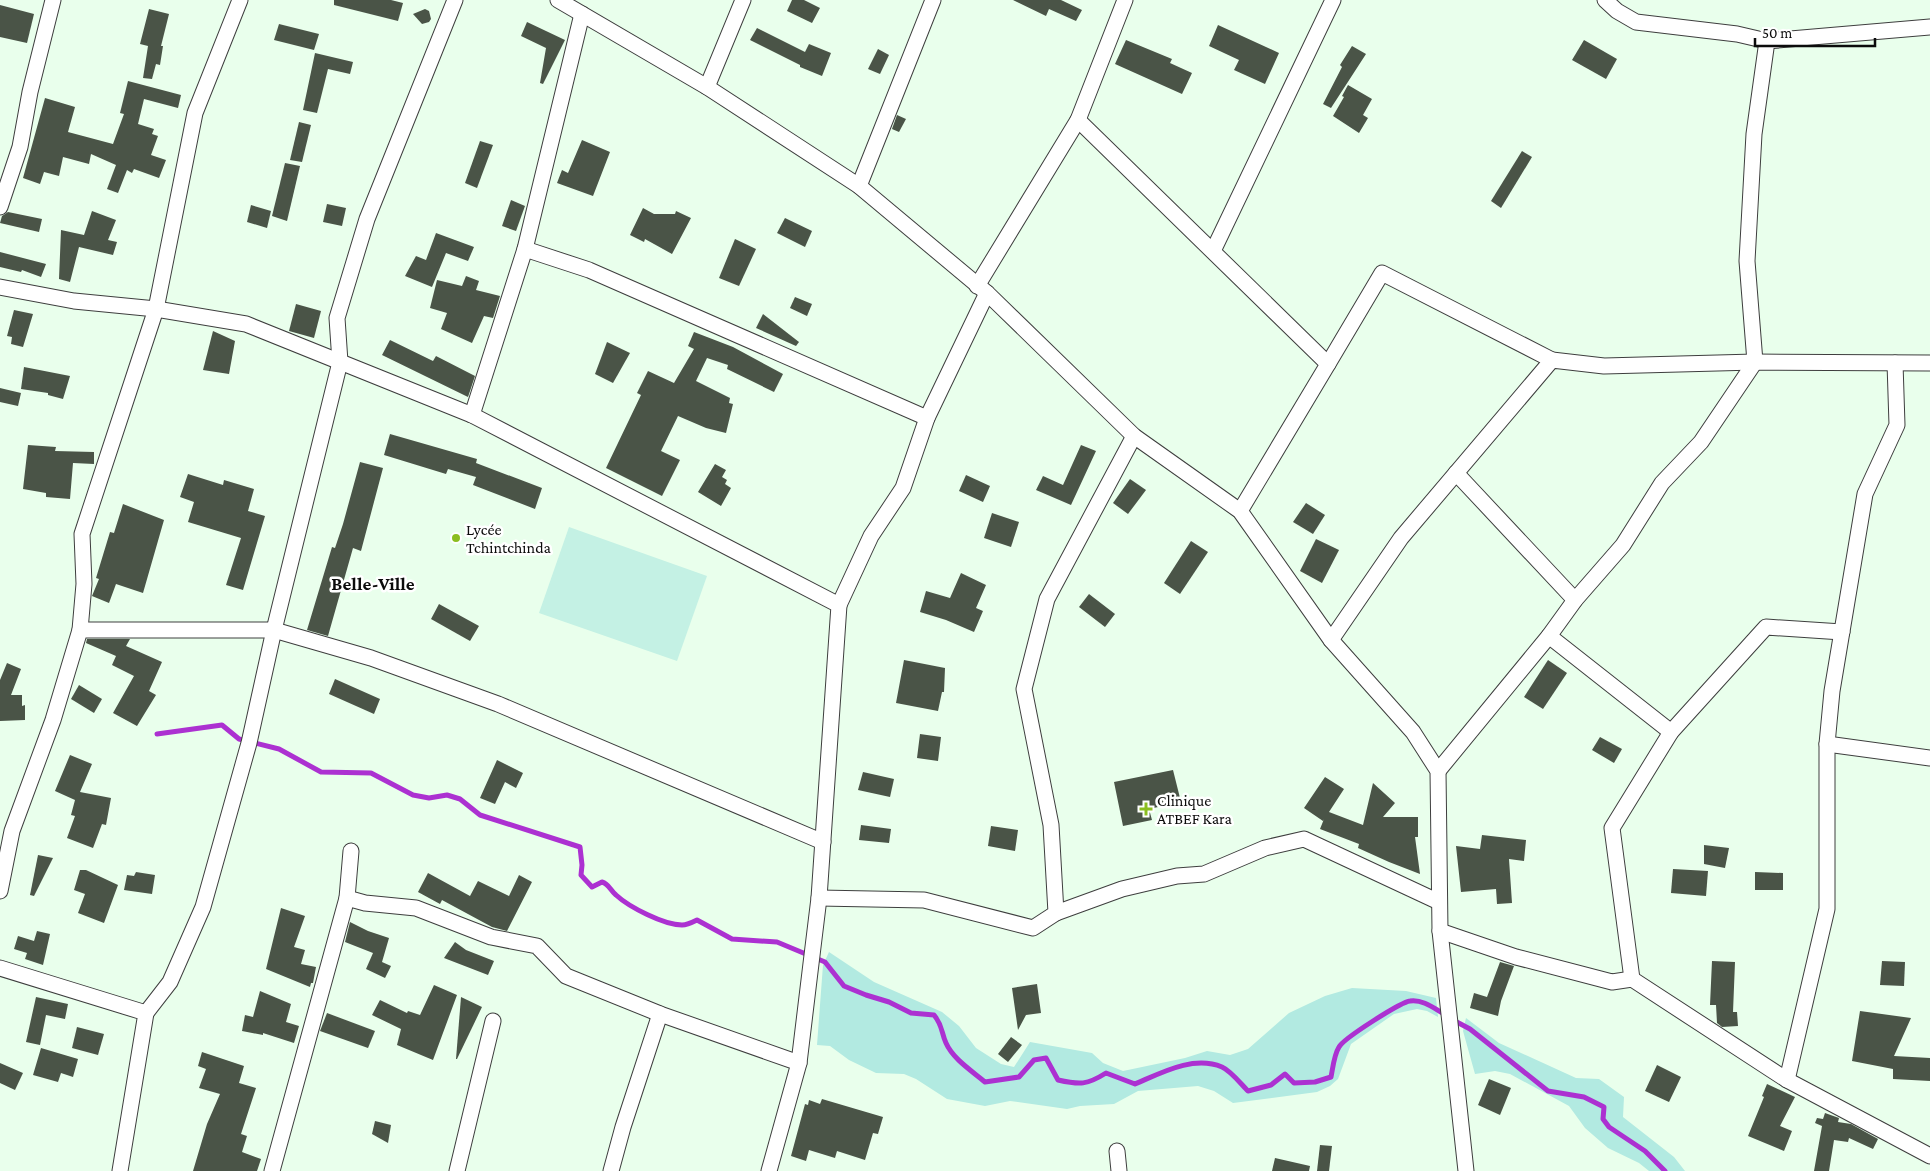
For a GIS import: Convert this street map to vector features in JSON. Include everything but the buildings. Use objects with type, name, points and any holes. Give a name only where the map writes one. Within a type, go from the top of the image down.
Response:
[{"type":"street","points":[[0,207],[20,147],[30,92],[52,0]]},
{"type":"street","points":[[0,891],[12,831],[53,720],[80,630],[84,584],[82,534],[156,309],[195,114],[240,0]]},
{"type":"street","points":[[120,1171],[146,1013],[170,982],[203,907],[247,754],[274,630],[340,362],[337,318],[368,219],[455,0]]},
{"type":"street","points":[[558,0],[707,88],[859,186],[982,290],[1134,436],[1240,512],[1331,640],[1413,732],[1438,771],[1440,931],[1466,1171]]},
{"type":"street","points":[[707,88],[743,0]]},
{"type":"street","points":[[859,186],[933,0]]},
{"type":"street","points":[[769,1171],[799,1063],[819,898],[839,605],[871,536],[904,488],[927,418],[982,290],[1078,120],[1125,0]]},
{"type":"street","points":[[1213,251],[1333,0]]},
{"type":"street","points":[[1605,0],[1617,11],[1636,22],[1737,34],[1767,41],[1930,27]]},
{"type":"street","points":[[472,415],[525,249],[582,14]]},
{"type":"street","points":[[1438,771],[1549,636],[1575,600],[1623,545],[1662,483],[1701,442],[1755,362],[1747,261],[1754,134],[1767,41]]},
{"type":"street","points":[[1078,120],[1328,364]]},
{"type":"street","points":[[525,249],[589,270],[927,418]]},
{"type":"street","points":[[1240,512],[1382,273],[1552,360],[1604,366],[1755,362],[1930,363]]},
{"type":"street","points":[[0,287],[74,301],[156,309],[246,324],[472,415],[839,605]]},
{"type":"street","points":[[1331,640],[1401,538],[1552,360]]},
{"type":"street","points":[[1787,1080],[1827,909],[1827,744],[1832,692],[1865,494],[1897,425],[1895,363]]},
{"type":"street","points":[[1056,913],[1051,826],[1024,689],[1047,599],[1134,436]]},
{"type":"street","points":[[1456,473],[1575,600]]},
{"type":"street","points":[[1632,979],[1612,828],[1671,732],[1766,627],[1842,632]]},
{"type":"street","points":[[80,630],[274,630],[371,658],[498,704],[823,842]]},
{"type":"street","points":[[1549,636],[1671,732]]},
{"type":"street","points":[[1827,744],[1930,758]]},
{"type":"street","points":[[819,898],[924,900],[1033,928],[1056,913],[1122,889],[1177,876],[1204,874],[1265,848],[1304,839],[1439,902]]},
{"type":"street","points":[[272,1171],[347,898],[351,851]]},
{"type":"street","points":[[347,898],[365,903],[416,908],[491,937],[537,946],[566,976],[660,1014],[799,1063]]},
{"type":"street","points":[[1440,931],[1516,957],[1612,982],[1632,979],[1787,1080],[1930,1156]]},
{"type":"street","points":[[0,968],[146,1013]]},
{"type":"street","points":[[611,1171],[622,1127],[660,1014]]},
{"type":"street","points":[[457,1171],[493,1021]]},
{"type":"street","points":[[1117,1151],[1119,1171]]},
{"type":"shaded area","points":[[569,527],[707,576],[677,661],[539,613]]},
{"type":"shaded area","points":[[829,952],[874,982],[942,1012],[959,1026],[976,1048],[1001,1064],[1014,1067],[1030,1042],[1092,1053],[1103,1063],[1123,1071],[1185,1058],[1207,1051],[1230,1055],[1248,1049],[1289,1013],[1325,996],[1352,988],[1406,991],[1436,998],[1438,1017],[1427,1011],[1417,1009],[1394,1014],[1351,1044],[1338,1079],[1330,1086],[1317,1092],[1233,1103],[1214,1091],[1198,1086],[1138,1091],[1114,1104],[1080,1106],[1067,1109],[1010,1101],[985,1106],[947,1099],[916,1079],[904,1074],[876,1073],[849,1060],[830,1046],[817,1045],[823,965]]},
{"type":"shaded area","points":[[1466,1018],[1499,1043],[1576,1078],[1599,1079],[1624,1097],[1623,1117],[1674,1157],[1685,1171],[1649,1171],[1639,1163],[1608,1148],[1585,1128],[1569,1106],[1510,1074],[1495,1071],[1475,1074],[1463,1031]]},
{"type":"waterway","points":[[157,734],[222,725],[239,739],[279,749],[321,772],[371,773],[413,795],[429,798],[447,795],[460,799],[480,815],[580,847],[581,875],[592,887],[602,882],[622,900],[638,910],[675,924],[682,925],[697,920],[732,939],[777,942],[825,962],[844,986],[889,1002],[911,1013],[934,1015],[949,1049],[963,1064],[985,1082],[1019,1077],[1034,1060],[1046,1058],[1058,1080],[1072,1083],[1088,1082],[1106,1073],[1135,1084],[1177,1067],[1200,1063],[1222,1067],[1248,1091],[1271,1085],[1285,1074],[1294,1083],[1315,1082],[1331,1077],[1336,1054],[1343,1042],[1396,1007],[1410,1001],[1415,1001],[1429,1005],[1446,1015]]},
{"type":"waterway","points":[[1453,1020],[1470,1029],[1548,1091],[1584,1097],[1604,1107],[1603,1119],[1609,1127],[1645,1151],[1665,1171]]},
{"type":"place","name":"Lycée Tchintchinda","points":[[456,538]]},
{"type":"place","name":"Clinique ATBEF Kara","points":[[1146,809]]},
{"type":"district","name":"Belle-Ville","points":[[373,583]]}]
